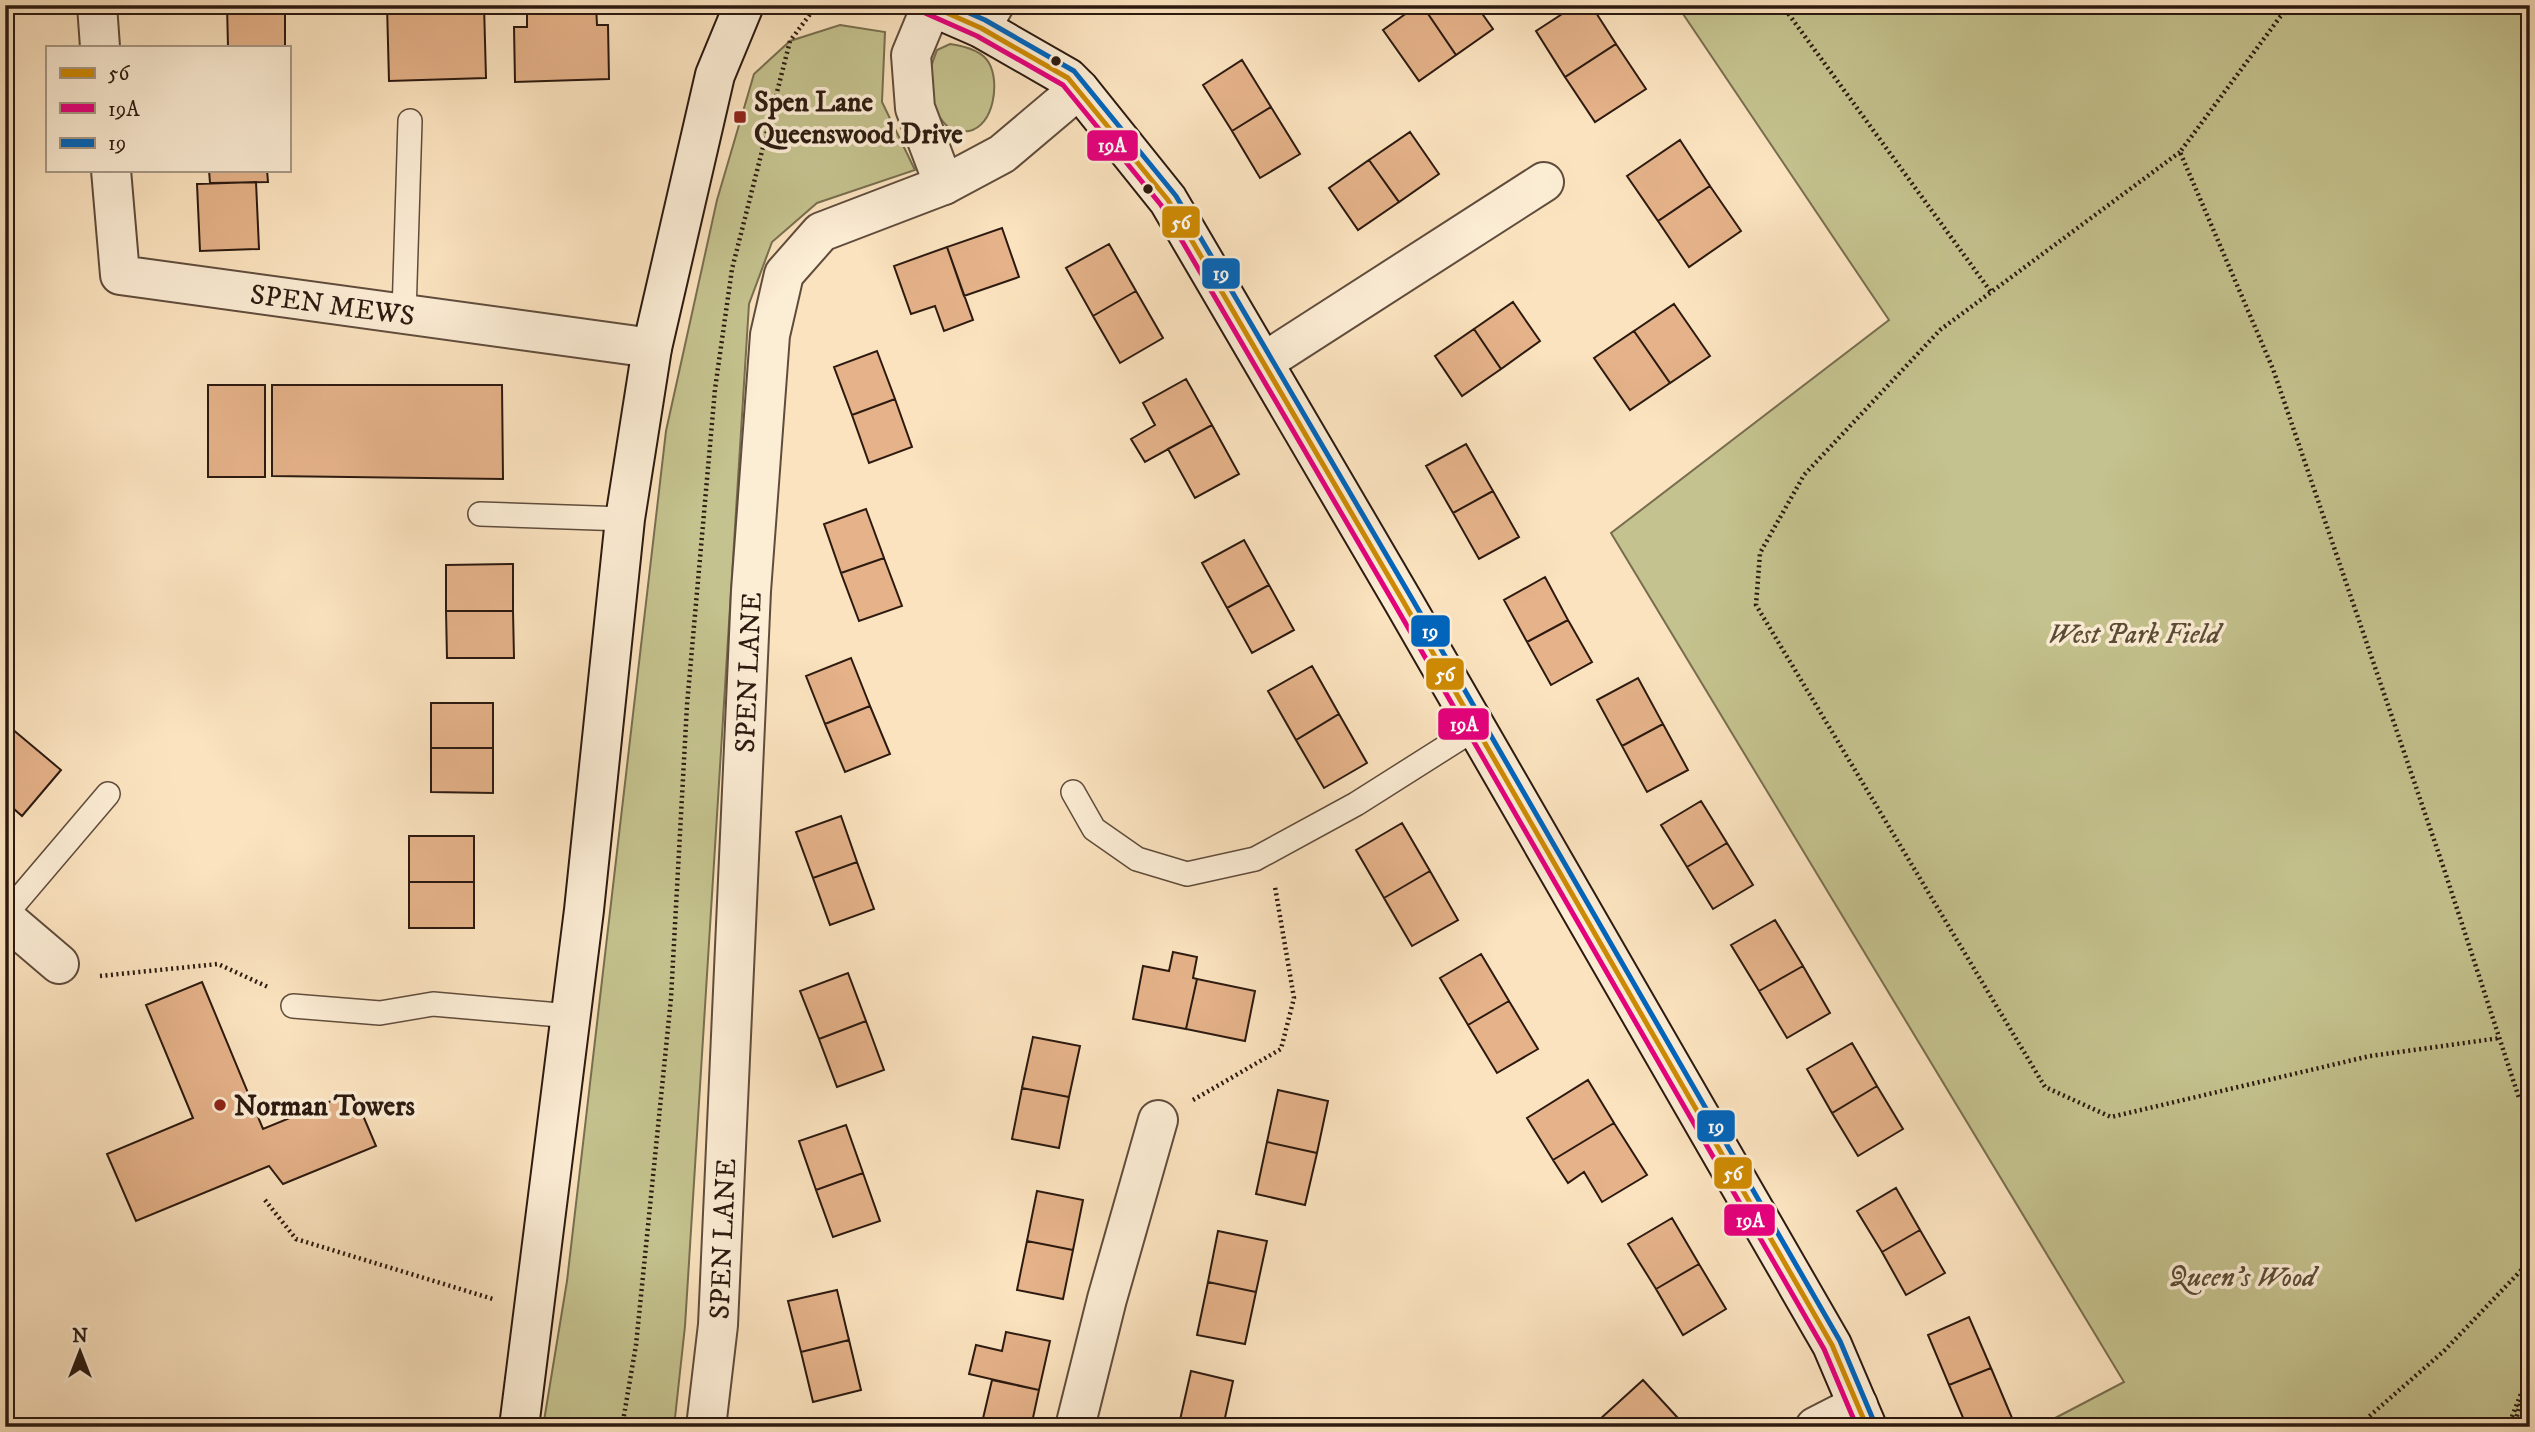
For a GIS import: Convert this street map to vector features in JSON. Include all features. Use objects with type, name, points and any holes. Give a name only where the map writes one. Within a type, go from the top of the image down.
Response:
[{"type":"street","points":[[97,5],[100,46]]},
{"type":"street","points":[[519,1427],[584,910],[625,519],[652,348],[715,75],[744,5]]},
{"type":"street","points":[[944,185],[915,108],[911,55],[929,6],[988,16],[1068,78],[1167,200],[1264,362],[1832,1345],[1863,1416],[1815,1427]]},
{"type":"street","name":"SPEN LANE","points":[[706,1427],[718,1325],[751,591],[771,335],[784,274],[821,232],[944,185],[1002,154],[1079,89]]},
{"type":"street","name":"SPEN MEWS","points":[[111,172],[120,275],[652,348]]},
{"type":"street","points":[[1264,362],[1544,182]]},
{"type":"street","points":[[5,916],[60,964]]},
{"type":"street","points":[[1075,1427],[1107,1299],[1158,1120]]},
{"type":"lane","points":[[404,314],[410,121]]},
{"type":"lane","points":[[480,514],[625,519]]},
{"type":"lane","points":[[1073,792],[1094,829],[1137,859],[1187,874],[1255,859],[1356,804],[1476,728]]},
{"type":"lane","points":[[5,916],[108,794]]},
{"type":"lane","points":[[293,1006],[380,1013],[433,1004],[571,1016]]},
{"type":"path","points":[[622,1427],[636,1345],[671,998],[687,705],[717,376],[732,269],[790,41],[817,5]]},
{"type":"path","points":[[1782,5],[1990,292]]},
{"type":"path","points":[[2293,5],[2280,17],[2180,152],[1940,330],[1804,475],[1760,552],[1756,605],[2045,1087],[2111,1116],[2370,1055],[2500,1038]]},
{"type":"path","points":[[2180,152],[2273,369],[2519,1098],[2530,1102]]},
{"type":"path","points":[[1158,1120],[1281,1049],[1294,998],[1269,851]]},
{"type":"path","points":[[60,964],[97,976],[218,964],[262,982],[293,1006]]},
{"type":"path","points":[[265,1199],[296,1239],[534,1312]]},
{"type":"path","points":[[2357,1427],[2444,1351],[2530,1261]]},
{"type":"path","points":[[2514,1427],[2524,1386],[2522,1269]]},
{"type":"path","points":[[2508,1427],[2524,1386]]},
{"type":"green space","name":"West Park Field","points":[[1677,5],[2530,5],[2530,1427],[2038,1427],[2124,1382],[1611,533],[1889,320]]},
{"type":"green space","points":[[840,25],[885,32],[882,102],[915,170],[817,203],[772,242],[749,304],[685,1326],[674,1427],[543,1427],[567,1281],[666,431],[717,200],[754,74],[790,41]]},
{"type":"green space","points":[[950,44],[977,52],[986,59],[992,71],[994,92],[989,112],[984,121],[969,131],[952,131],[936,112],[929,94],[932,62],[937,50]]},
{"type":"building","points":[[227,5],[285,5],[285,46],[228,46]]},
{"type":"building","points":[[387,5],[484,5],[486,78],[389,81]]},
{"type":"building","points":[[527,5],[596,5],[597,25],[608,25],[609,79],[515,82],[514,27],[527,27]]},
{"type":"building","points":[[1418,5],[1422,5],[1456,55],[1419,81],[1383,30]]},
{"type":"building","points":[[1422,5],[1476,5],[1493,29],[1456,55]]},
{"type":"building","points":[[1576,5],[1591,5],[1616,44],[1565,77],[1536,31]]},
{"type":"building","points":[[1616,44],[1646,89],[1595,122],[1565,77]]},
{"type":"building","points":[[1242,60],[1271,107],[1232,131],[1203,85]]},
{"type":"building","points":[[1271,107],[1300,154],[1260,178],[1232,131]]},
{"type":"building","points":[[1410,132],[1439,174],[1399,202],[1369,160]]},
{"type":"building","points":[[1680,140],[1710,186],[1658,221],[1627,176]]},
{"type":"building","points":[[1369,160],[1399,202],[1358,230],[1329,188]]},
{"type":"building","points":[[209,172],[267,172],[268,182],[210,183]]},
{"type":"building","points":[[256,182],[259,249],[200,251],[197,184]]},
{"type":"building","points":[[1710,186],[1741,231],[1689,267],[1658,221]]},
{"type":"building","points":[[1002,228],[1019,277],[964,296],[947,247]]},
{"type":"building","points":[[1109,244],[1136,291],[1093,316],[1066,268]]},
{"type":"building","points":[[947,247],[973,320],[944,331],[935,306],[911,314],[894,266]]},
{"type":"building","points":[[1136,291],[1163,338],[1120,363],[1093,316]]},
{"type":"building","points":[[1513,302],[1540,341],[1501,369],[1474,329]]},
{"type":"building","points":[[1674,304],[1710,356],[1670,383],[1634,331]]},
{"type":"building","points":[[1474,329],[1501,369],[1462,396],[1435,356]]},
{"type":"building","points":[[1634,331],[1670,383],[1630,410],[1594,358]]},
{"type":"building","points":[[877,351],[895,399],[852,415],[834,367]]},
{"type":"building","points":[[1186,379],[1212,425],[1145,462],[1131,439],[1155,425],[1143,403]]},
{"type":"building","points":[[208,385],[265,385],[265,477],[208,477]]},
{"type":"building","points":[[272,385],[502,385],[503,479],[272,476]]},
{"type":"building","points":[[895,399],[912,447],[869,463],[852,415]]},
{"type":"building","points":[[1212,425],[1239,474],[1195,498],[1168,449]]},
{"type":"building","points":[[1466,444],[1493,491],[1453,513],[1426,466]]},
{"type":"building","points":[[1493,491],[1519,537],[1479,559],[1453,513]]},
{"type":"building","points":[[866,509],[884,558],[841,573],[824,524]]},
{"type":"building","points":[[1244,540],[1269,585],[1227,608],[1202,563]]},
{"type":"building","points":[[884,558],[902,606],[859,621],[841,573]]},
{"type":"building","points":[[513,564],[513,611],[446,611],[446,565]]},
{"type":"building","points":[[1545,577],[1568,620],[1527,642],[1504,600]]},
{"type":"building","points":[[1269,585],[1294,630],[1252,653],[1227,608]]},
{"type":"building","points":[[446,611],[513,611],[514,658],[447,658]]},
{"type":"building","points":[[1568,620],[1592,662],[1551,685],[1527,642]]},
{"type":"building","points":[[851,658],[870,706],[825,724],[806,676]]},
{"type":"building","points":[[1312,666],[1339,714],[1296,740],[1268,691]]},
{"type":"building","points":[[1638,678],[1663,724],[1622,746],[1597,700]]},
{"type":"building","points":[[431,703],[493,703],[493,748],[431,748]]},
{"type":"building","points":[[870,706],[890,754],[845,772],[825,724]]},
{"type":"building","points":[[1339,714],[1367,763],[1324,788],[1296,740]]},
{"type":"building","points":[[5,723],[61,770],[22,816],[5,801]]},
{"type":"building","points":[[1663,724],[1688,770],[1647,792],[1622,746]]},
{"type":"building","points":[[431,748],[493,748],[493,793],[431,792]]},
{"type":"building","points":[[1701,801],[1727,843],[1687,867],[1661,825]]},
{"type":"building","points":[[841,816],[857,862],[813,878],[796,832]]},
{"type":"building","points":[[1402,823],[1430,871],[1384,898],[1356,850]]},
{"type":"building","points":[[409,836],[474,836],[474,882],[409,882]]},
{"type":"building","points":[[1727,843],[1753,885],[1713,909],[1687,867]]},
{"type":"building","points":[[857,862],[874,909],[830,925],[813,878]]},
{"type":"building","points":[[1430,871],[1458,920],[1412,946],[1384,898]]},
{"type":"building","points":[[409,882],[474,882],[474,928],[409,928]]},
{"type":"building","points":[[1775,920],[1803,966],[1759,991],[1731,945]]},
{"type":"building","points":[[1173,952],[1197,957],[1193,978],[1197,979],[1186,1029],[1133,1019],[1143,966],[1169,971]]},
{"type":"building","points":[[1481,954],[1509,1001],[1468,1025],[1440,978]]},
{"type":"building","points":[[1803,966],[1830,1013],[1787,1038],[1759,991]]},
{"type":"building","points":[[848,973],[866,1021],[819,1039],[800,991]]},
{"type":"building","points":[[1197,979],[1255,991],[1245,1041],[1186,1029]]},
{"type":"building","name":"Norman Towers","points":[[202,982],[263,1129],[353,1092],[376,1146],[283,1184],[269,1166],[136,1221],[107,1154],[193,1118],[146,1005]]},
{"type":"building","points":[[1509,1001],[1538,1049],[1497,1073],[1468,1025]]},
{"type":"building","points":[[866,1021],[884,1070],[837,1087],[819,1039]]},
{"type":"building","points":[[1033,1037],[1080,1046],[1069,1097],[1022,1088]]},
{"type":"building","points":[[1852,1043],[1877,1086],[1832,1113],[1807,1069]]},
{"type":"building","points":[[1588,1080],[1614,1123],[1553,1160],[1527,1118]]},
{"type":"building","points":[[1877,1086],[1903,1129],[1858,1156],[1832,1113]]},
{"type":"building","points":[[1022,1088],[1069,1097],[1059,1148],[1012,1139]]},
{"type":"building","points":[[1278,1090],[1328,1101],[1317,1153],[1267,1142]]},
{"type":"building","points":[[1614,1123],[1647,1175],[1602,1202],[1584,1172],[1568,1183],[1553,1160]]},
{"type":"building","points":[[846,1125],[863,1173],[816,1190],[799,1141]]},
{"type":"building","points":[[1267,1142],[1317,1153],[1305,1205],[1256,1194]]},
{"type":"building","points":[[863,1173],[880,1221],[833,1237],[816,1190]]},
{"type":"building","points":[[1896,1188],[1920,1230],[1882,1252],[1857,1211]]},
{"type":"building","points":[[1037,1191],[1083,1200],[1073,1250],[1027,1241]]},
{"type":"building","points":[[1672,1218],[1699,1264],[1656,1289],[1628,1244]]},
{"type":"building","points":[[1920,1230],[1945,1273],[1906,1295],[1882,1252]]},
{"type":"building","points":[[1218,1231],[1267,1241],[1256,1292],[1208,1282]]},
{"type":"building","points":[[1027,1241],[1073,1250],[1063,1299],[1017,1290]]},
{"type":"building","points":[[1699,1264],[1726,1309],[1683,1335],[1656,1289]]},
{"type":"building","points":[[1208,1282],[1256,1292],[1245,1344],[1197,1335]]},
{"type":"building","points":[[837,1290],[849,1340],[801,1352],[788,1301]]},
{"type":"building","points":[[1969,1317],[1991,1368],[1949,1385],[1928,1335]]},
{"type":"building","points":[[1006,1332],[1050,1341],[1039,1390],[969,1374],[976,1345],[1002,1351]]},
{"type":"building","points":[[849,1340],[861,1390],[813,1402],[801,1352]]},
{"type":"building","points":[[1991,1368],[2012,1418],[1992,1427],[1967,1427],[1949,1385]]},
{"type":"building","points":[[1191,1371],[1233,1381],[1223,1427],[1180,1420]]},
{"type":"building","points":[[992,1380],[1039,1390],[1031,1427],[981,1427]]},
{"type":"building","points":[[1643,1380],[1677,1417],[1667,1427],[1606,1427],[1599,1420]]},
{"type":"building","points":[[1180,1420],[1213,1427],[1178,1427]]},
{"type":"transit line","name":"56","points":[[929,5],[981,28],[1068,78],[1168,200],[1403,601],[1832,1345],[1867,1427]]},
{"type":"transit line","name":"19","points":[[951,5],[985,20],[1074,71],[1176,196],[1411,597],[1840,1341],[1875,1424]]},
{"type":"transit line","name":"19A","points":[[925,13],[977,36],[1063,85],[1161,205],[1824,1349],[1857,1427]]},
{"type":"place","name":"Spen Lane Queenswood Drive","points":[[740,117]]},
{"type":"place","name":"Norman Towers","points":[[220,1105]]},
{"type":"park label","name":"Queen's Wood","points":[[2242,1276]]}]
